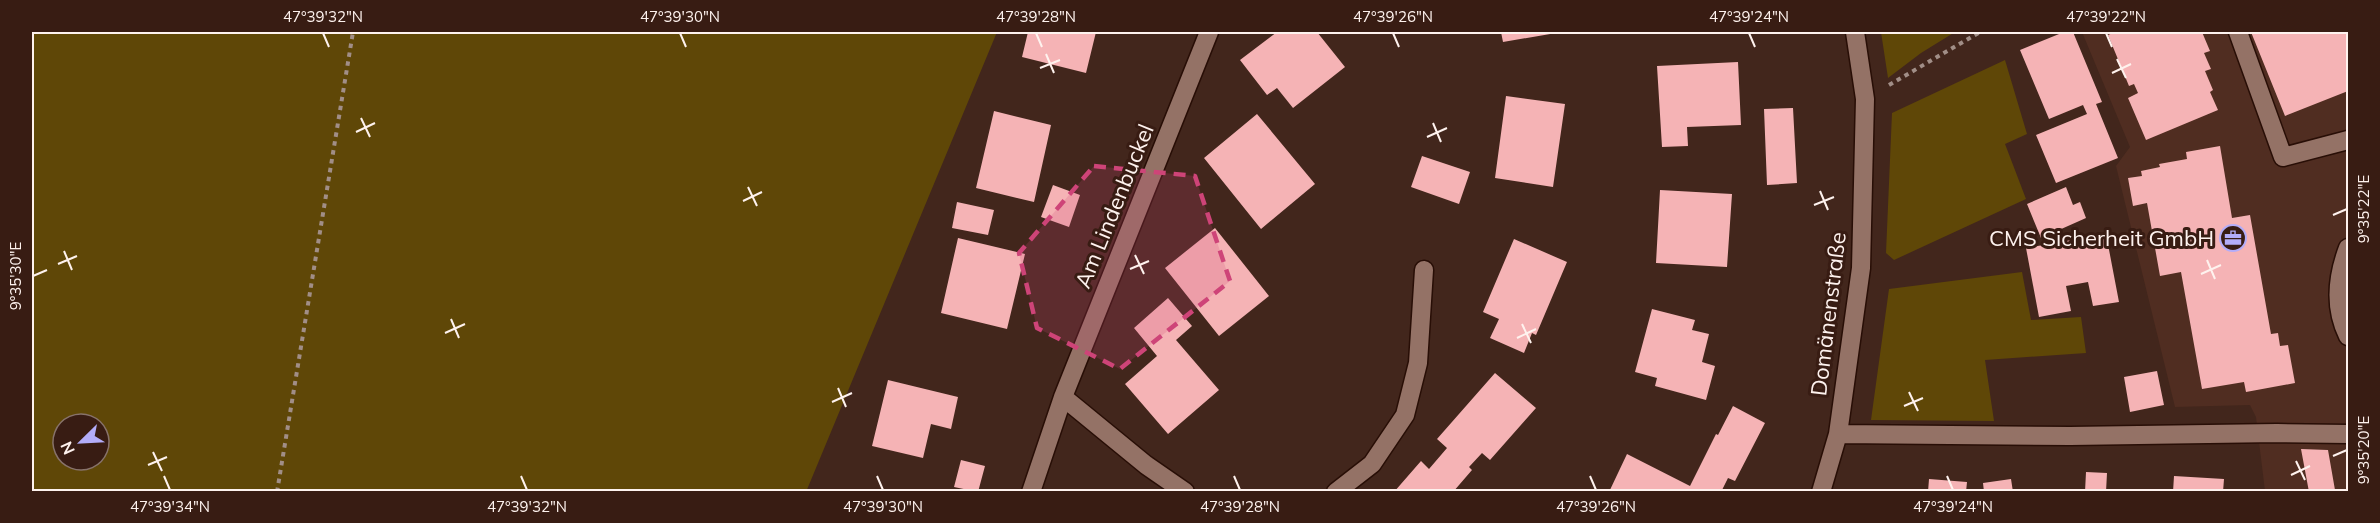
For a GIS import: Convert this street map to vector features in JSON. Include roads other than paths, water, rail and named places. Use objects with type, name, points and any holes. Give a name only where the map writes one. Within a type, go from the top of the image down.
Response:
[{"type":"street","name":"Am Lindenbuckel","points":[[1031,492],[1063,398],[1209,32]]},
{"type":"street","name":"Domänenstraße","points":[[1821,492],[1838,434],[1861,268],[1865,99],[1855,32]]},
{"type":"street","points":[[2238,32],[2283,157],[2349,140]]},
{"type":"street","points":[[2349,248],[2341,266],[2338,293],[2343,326],[2349,336]]},
{"type":"street","points":[[1336,492],[1372,464],[1405,415],[1418,363],[1424,270]]},
{"type":"street","points":[[1063,398],[1146,465],[1185,492]]},
{"type":"street","points":[[1838,434],[2070,436],[2349,434]]},
{"type":"place","name":"CMS Sicherheit GmbH","points":[[2233,238]]}]
